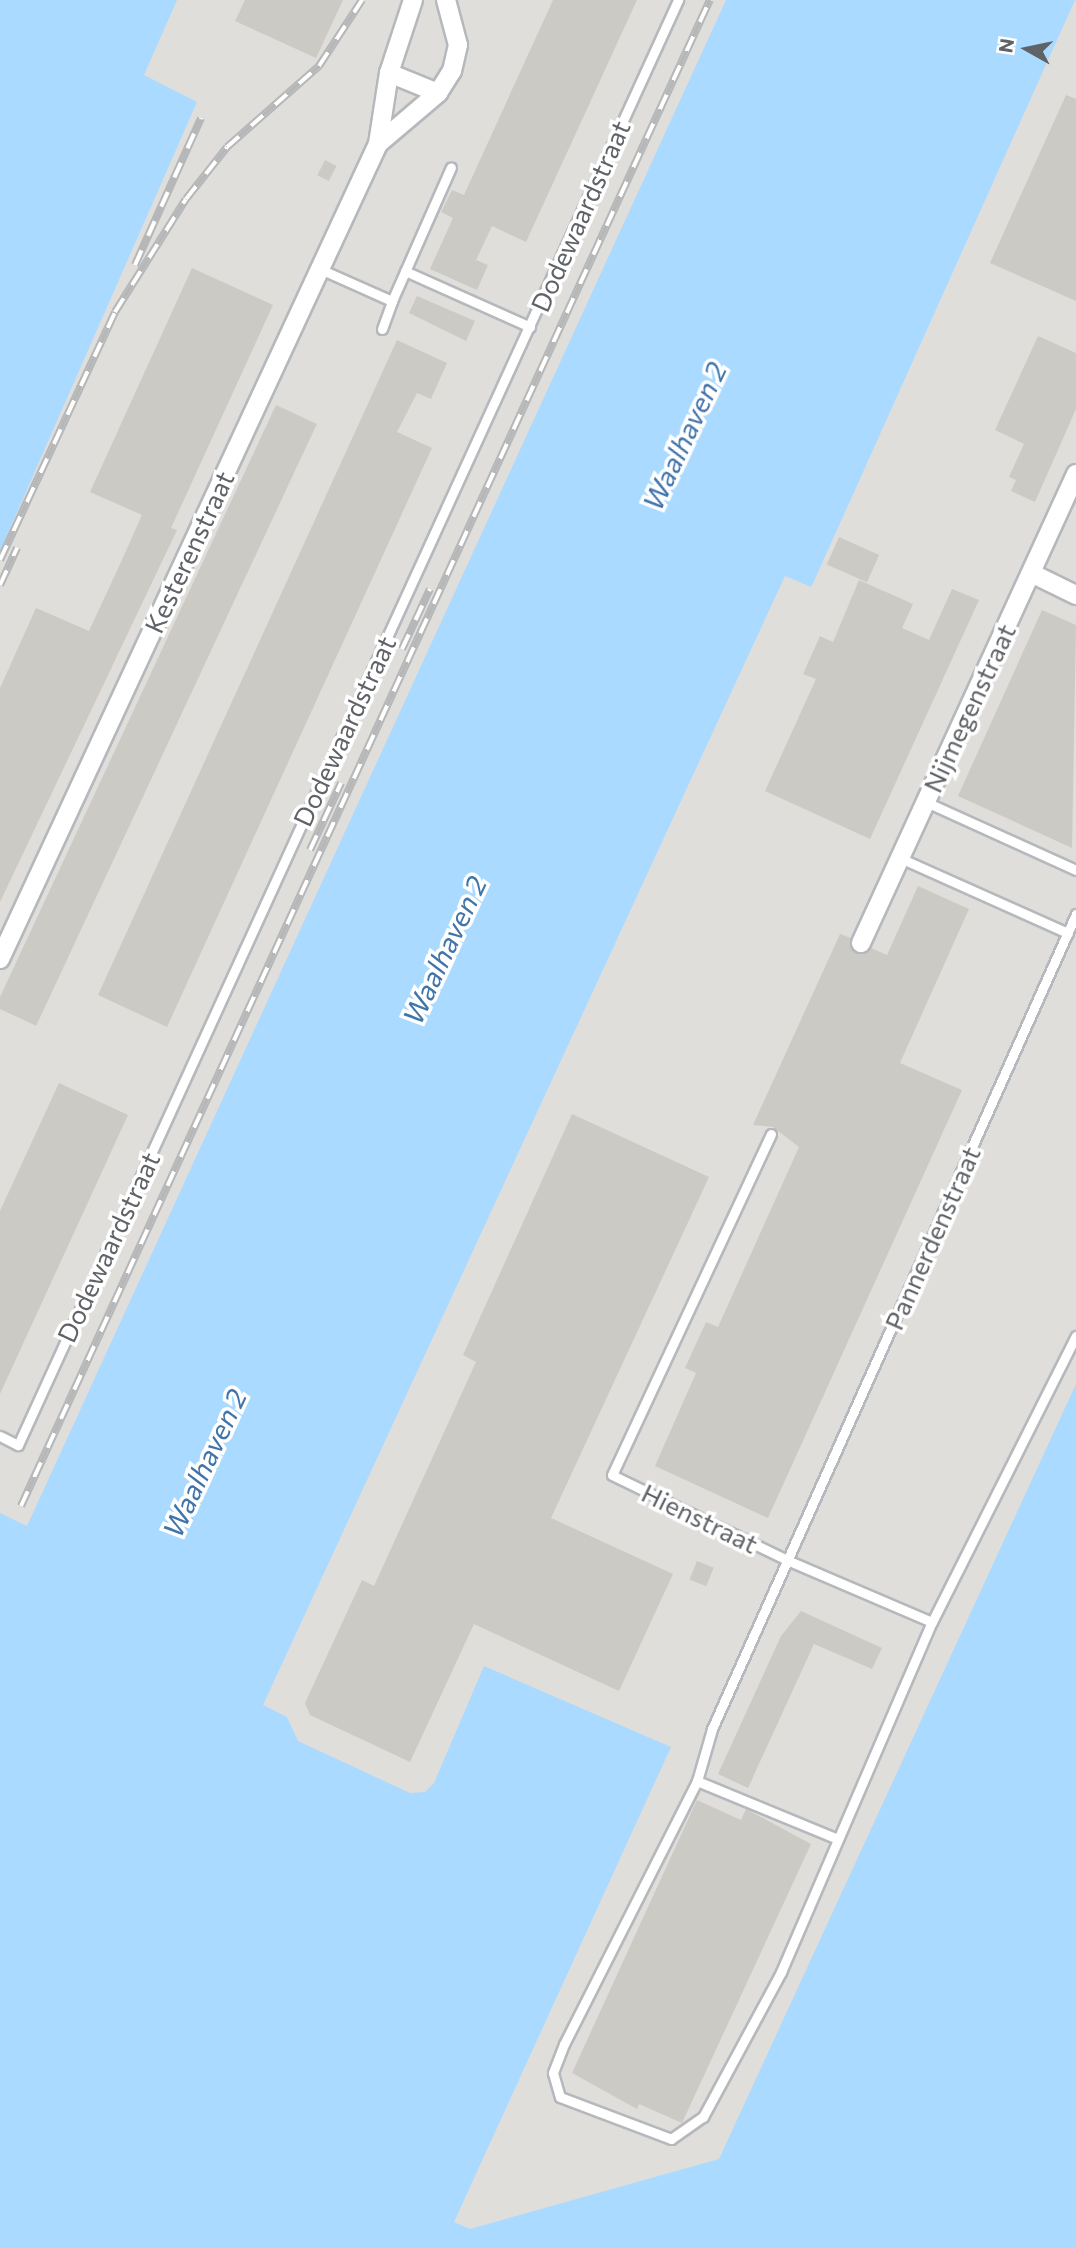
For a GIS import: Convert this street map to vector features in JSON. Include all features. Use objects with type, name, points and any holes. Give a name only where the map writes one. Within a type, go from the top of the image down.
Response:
[{"type":"street","name":"Kesterenstraat","points":[[0,960],[378,144],[388,73],[413,0]]},
{"type":"street","name":"Kesterenstraat","points":[[378,144],[438,93],[458,45],[446,0]]},
{"type":"street","points":[[388,73],[438,93]]},
{"type":"street","name":"Nijmegenstraat","points":[[861,943],[1076,474]]},
{"type":"street","points":[[1031,573],[1076,595]]},
{"type":"lane","name":"Dodewaardstraat","points":[[0,1436],[18,1444],[678,0]]},
{"type":"lane","points":[[382,329],[451,167]]},
{"type":"lane","points":[[320,268],[392,301]]},
{"type":"lane","points":[[405,271],[530,327]]},
{"type":"lane","points":[[926,802],[1076,870]]},
{"type":"lane","points":[[900,858],[1068,933]]},
{"type":"lane","name":"Pannerdenstraat","points":[[838,1839],[781,1972],[703,2117],[671,2139],[647,2133],[559,2097],[553,2073],[697,1781],[712,1729],[1076,914]]},
{"type":"lane","name":"Hienstraat","points":[[771,1134],[612,1475],[789,1561],[932,1622]]},
{"type":"lane","points":[[697,1781],[838,1839],[932,1622],[1076,1336]]},
{"type":"shaded area","points":[[154,0],[754,0],[37,1547],[0,1530],[0,478],[115,87]]},
{"type":"shaded area","points":[[1042,0],[1076,0],[1076,1437],[744,2169],[454,2246],[442,1820],[238,1732]]},
{"type":"water","points":[[0,0],[177,0],[144,75],[197,102],[0,551]]},
{"type":"water","name":"Waalhaven 2","points":[[726,0],[1075,0],[815,579],[811,587],[785,576],[263,1705],[287,1717],[298,1741],[410,1793],[425,1792],[434,1783],[484,1666],[671,1747],[454,2222],[470,2229],[719,2159],[1076,1384],[1076,2248],[0,2248],[0,1513],[27,1526]]},
{"type":"building","points":[[245,0],[343,0],[316,58],[235,21]]},
{"type":"building","points":[[553,0],[637,0],[526,242],[492,226],[476,260],[488,265],[477,290],[430,269],[453,218],[441,212],[452,190],[464,195]]},
{"type":"building","points":[[1066,95],[1076,99],[1076,301],[990,263]]},
{"type":"building","points":[[325,160],[337,166],[329,181],[317,175]]},
{"type":"building","points":[[192,268],[273,305],[171,528],[177,530],[0,902],[0,688],[36,608],[89,631],[121,562],[142,515],[90,492]]},
{"type":"building","points":[[417,296],[475,321],[466,341],[409,313]]},
{"type":"building","points":[[1038,336],[1076,353],[1076,409],[1035,502],[1011,491],[1016,480],[1009,477],[1024,444],[995,430]]},
{"type":"building","points":[[397,340],[447,363],[431,399],[417,393],[397,432],[432,448],[167,1027],[98,995]]},
{"type":"building","points":[[276,405],[317,424],[36,1026],[0,1009],[0,997]]},
{"type":"building","points":[[839,537],[879,555],[867,582],[827,564]]},
{"type":"building","points":[[859,580],[913,604],[902,628],[929,640],[952,589],[979,600],[870,839],[765,791],[816,679],[803,674],[820,636],[833,642]]},
{"type":"building","points":[[1042,610],[1076,625],[1072,848],[958,796]]},
{"type":"building","points":[[918,886],[969,909],[900,1063],[962,1090],[768,1518],[655,1466],[696,1373],[685,1368],[706,1322],[718,1327],[799,1147],[773,1127],[753,1125],[840,934],[851,938],[857,954],[871,948],[887,955]]},
{"type":"building","points":[[59,1083],[128,1115],[0,1394],[0,1211]]},
{"type":"building","points":[[572,1114],[709,1177],[551,1518],[673,1574],[619,1691],[474,1624],[410,1762],[310,1715],[305,1703],[362,1580],[374,1586],[476,1362],[463,1355]]},
{"type":"building","points":[[697,1561],[714,1568],[706,1586],[690,1580]]},
{"type":"building","points":[[801,1611],[882,1648],[872,1669],[814,1644],[748,1788],[718,1774],[781,1636]]},
{"type":"building","points":[[697,1800],[741,1820],[746,1809],[811,1844],[682,2123],[639,2104],[637,2109],[572,2073]]},
{"type":"railway","points":[[0,560],[115,312],[186,199],[227,147],[319,66],[362,0]]},
{"type":"railway","points":[[21,1506],[710,0]]},
{"type":"railway","points":[[135,265],[201,118]]},
{"type":"railway","points":[[0,585],[17,548]]},
{"type":"railway","points":[[402,649],[430,589]]},
{"type":"railway","points":[[310,850],[341,783]]}]
